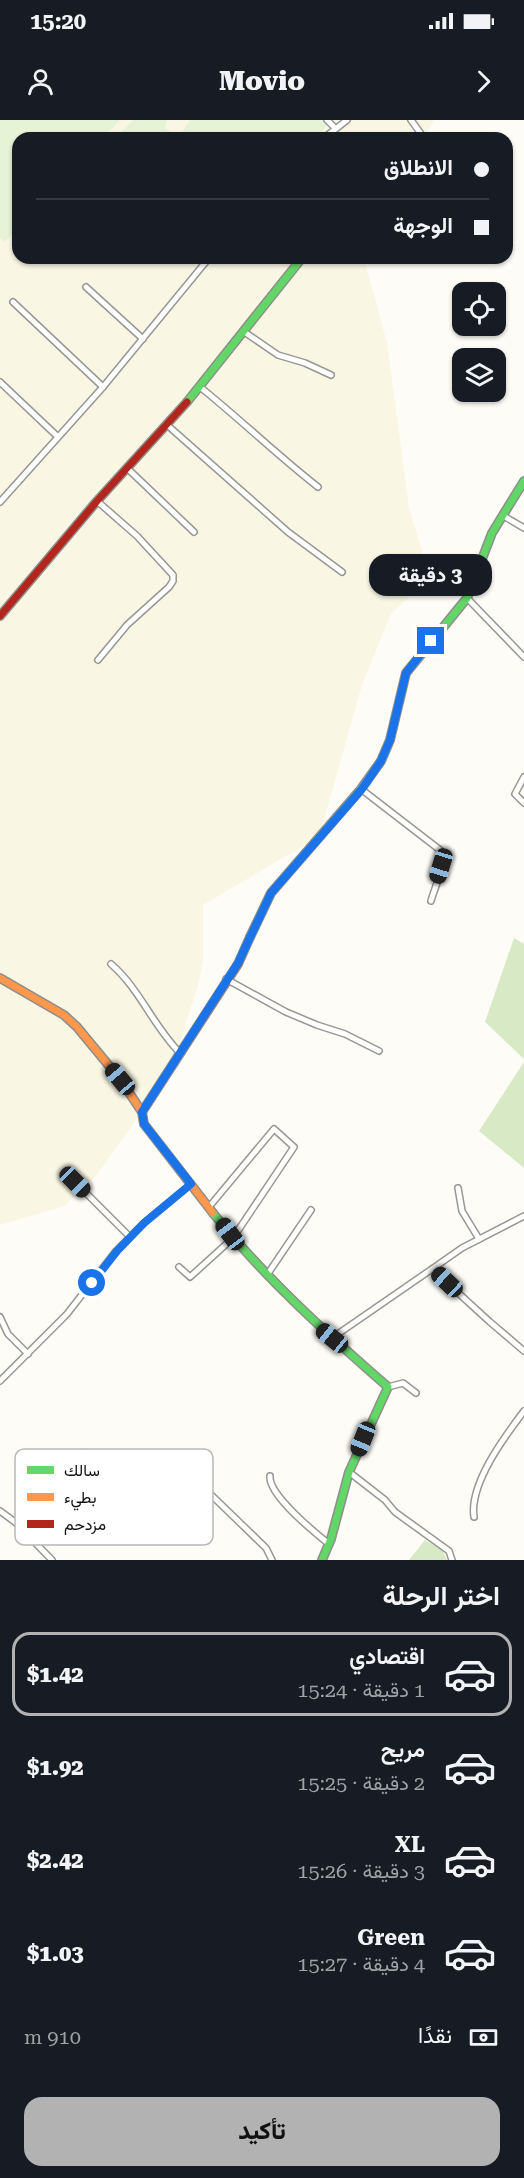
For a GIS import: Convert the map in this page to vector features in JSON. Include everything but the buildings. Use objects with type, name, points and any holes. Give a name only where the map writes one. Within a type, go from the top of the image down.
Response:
[{"type":"street","points":[[327,120],[335,128]]},
{"type":"street","points":[[331,132],[347,120]]},
{"type":"street","points":[[0,501],[103,387],[204,264]]},
{"type":"street","points":[[0,616],[97,501],[200,387],[297,264]]},
{"type":"street","points":[[86,287],[143,339]]},
{"type":"street","points":[[13,302],[103,387]]},
{"type":"street","points":[[243,331],[278,355],[305,363],[331,375]]},
{"type":"street","points":[[0,382],[57,436]]},
{"type":"street","points":[[200,387],[318,488]]},
{"type":"street","points":[[166,424],[288,532],[342,572]]},
{"type":"street","points":[[127,468],[194,532]]},
{"type":"street","points":[[142,1112],[238,963],[271,893],[362,789],[381,761],[390,740],[406,673],[467,597],[492,533],[524,481]]},
{"type":"street","points":[[97,501],[137,536],[173,574],[173,581],[169,587],[127,625],[98,660]]},
{"type":"street","points":[[502,514],[524,528]]},
{"type":"street","points":[[467,597],[524,657]]},
{"type":"street","points":[[524,777],[514,794],[524,803]]},
{"type":"street","points":[[362,789],[440,850],[441,866],[430,901]]},
{"type":"street","points":[[111,964],[121,972],[159,1029],[180,1053]]},
{"type":"street","points":[[0,978],[64,1015],[77,1027],[120,1079],[142,1112],[144,1124],[233,1238],[267,1275],[332,1338],[388,1387]]},
{"type":"street","points":[[226,979],[286,1012],[345,1034],[379,1051]]},
{"type":"street","points":[[179,1267],[190,1278],[233,1238],[294,1147],[274,1129],[209,1207]]},
{"type":"street","points":[[75,1182],[130,1237]]},
{"type":"street","points":[[0,1381],[67,1314],[130,1237],[191,1184]]},
{"type":"street","points":[[458,1188],[462,1211],[479,1239]]},
{"type":"street","points":[[267,1275],[311,1210]]},
{"type":"street","points":[[332,1338],[479,1239],[524,1216]]},
{"type":"street","points":[[432,1269],[524,1351]]},
{"type":"street","points":[[0,1317],[8,1334],[28,1354]]},
{"type":"street","points":[[322,1560],[338,1520],[349,1472],[388,1387],[403,1383],[416,1393]]},
{"type":"street","points":[[474,1517],[475,1500],[492,1459],[507,1433],[524,1411]]},
{"type":"street","points":[[349,1472],[385,1500],[395,1512],[449,1551],[452,1560]]},
{"type":"street","points":[[270,1476],[272,1488],[329,1544]]},
{"type":"street","points":[[213,1497],[266,1548],[272,1560]]},
{"type":"street","points":[[0,1511],[15,1522]]},
{"type":"street","points":[[38,1545],[52,1560]]},
{"type":"shaded area","points":[[0,120],[434,120],[427,132],[12,132],[12,264],[366,264],[387,343],[409,508],[430,577],[391,614],[362,685],[319,837],[203,905],[203,961],[198,985],[176,1055],[134,1123],[96,1176],[64,1206],[0,1225]]},
{"type":"green space","points":[[0,120],[120,120],[109,132],[12,132],[12,234],[5,242],[0,238]]},
{"type":"green space","points":[[133,120],[167,120],[165,127],[170,132],[121,132]]},
{"type":"green space","points":[[190,120],[320,120],[327,126],[321,132],[182,132]]},
{"type":"green space","points":[[514,938],[524,944],[524,1059],[485,1022]]},
{"type":"green space","points":[[524,1062],[524,1168],[479,1131]]},
{"type":"green space","points":[[425,1540],[442,1550],[447,1560],[409,1560]]},
{"type":"traffic: fast","points":[[187,402],[297,264]]},
{"type":"traffic: fast","points":[[250,937],[271,893],[361,789],[381,761],[390,740],[406,673],[467,598],[492,533],[524,481]]},
{"type":"traffic: fast","points":[[213,1213],[274,1282],[388,1387],[349,1472],[331,1539],[322,1560]]},
{"type":"traffic: slow","points":[[0,978],[64,1015],[77,1027],[120,1079],[142,1112],[144,1124],[213,1213]]},
{"type":"traffic: jam","points":[[0,616],[97,501],[187,402]]},
{"type":"traffic: jam","points":[[142,1112],[238,964],[250,937]]},
{"type":"route","points":[[92,1283],[117,1251],[144,1223],[191,1184],[144,1124],[142,1112],[238,963],[271,893],[362,789],[381,761],[390,740],[406,673],[431,641]]}]
